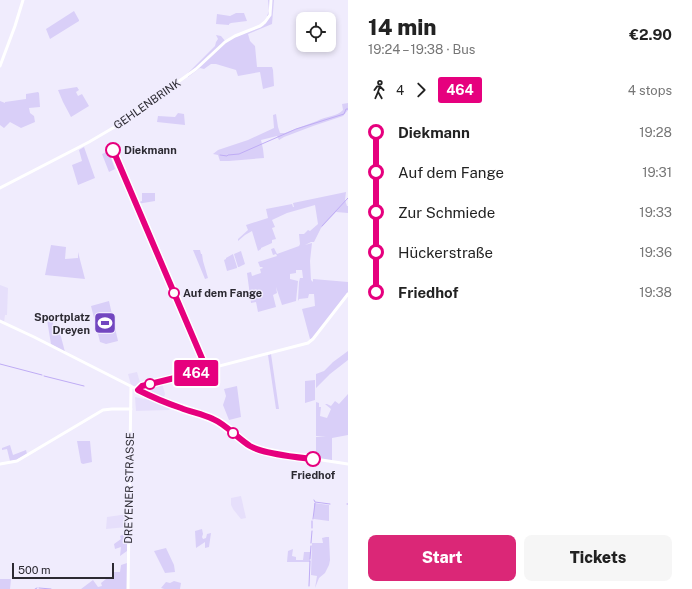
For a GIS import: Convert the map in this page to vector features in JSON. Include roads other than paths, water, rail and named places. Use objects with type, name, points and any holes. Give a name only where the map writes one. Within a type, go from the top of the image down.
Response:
[{"type":"street","points":[[0,66],[23,0]]},
{"type":"street","name":"GEHLENBRINK","points":[[0,188],[95,139],[123,122],[201,65],[225,42],[235,36],[260,26],[265,22],[270,15],[271,0]]},
{"type":"street","points":[[138,390],[142,386],[308,344],[348,294]]},
{"type":"street","points":[[0,321],[160,401],[206,416],[219,422],[246,443],[257,449],[348,464]]},
{"type":"street","name":"DREYENER STRASSE","points":[[128,589],[131,386]]},
{"type":"street","points":[[0,464],[17,460],[103,410],[131,409]]},
{"type":"waterway","points":[[220,155],[227,156],[239,154],[296,129],[344,114],[346,109],[348,109]]},
{"type":"waterway","points":[[322,226],[348,198]]},
{"type":"waterway","points":[[0,364],[42,375]]},
{"type":"waterway","points":[[44,376],[84,386]]},
{"type":"waterway","points":[[314,500],[315,502],[330,504]]},
{"type":"waterway","points":[[313,519],[315,503]]},
{"type":"waterway","points":[[312,521],[312,528]]},
{"type":"waterway","points":[[311,543],[312,531]]},
{"type":"waterway","points":[[310,559],[311,546]]},
{"type":"waterway","points":[[309,586],[310,561]]},
{"type":"waterway","points":[[39,588],[51,589]]},
{"type":"place","name":"Diekmann","points":[[113,150]]},
{"type":"place","name":"Auf dem Fange","points":[[174,293]]},
{"type":"place","name":"Sportplatz Dreyen","points":[[105,323]]},
{"type":"place","name":"Friedhof","points":[[313,459]]}]
